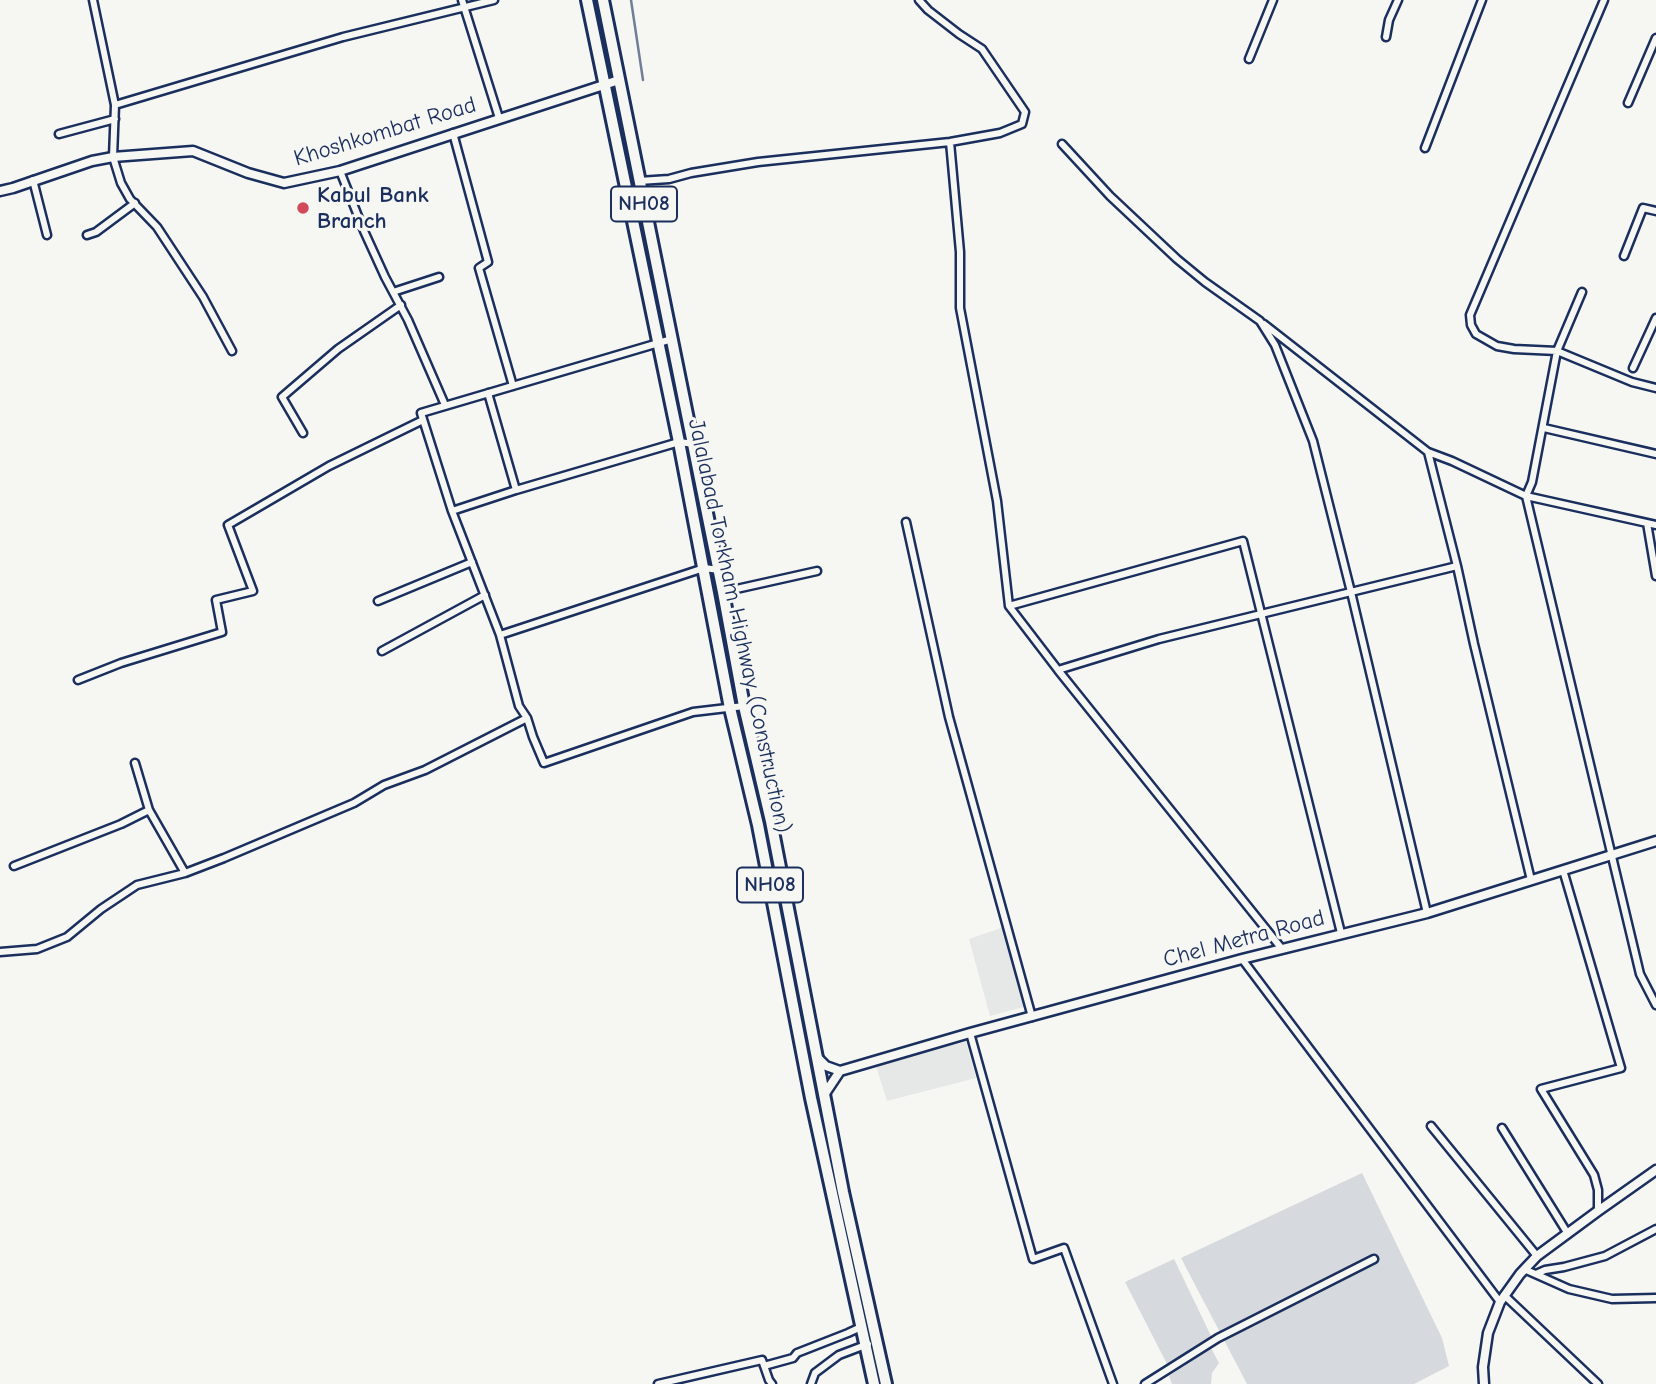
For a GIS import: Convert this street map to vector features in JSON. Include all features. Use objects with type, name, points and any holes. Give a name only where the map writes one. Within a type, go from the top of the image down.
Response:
[{"type":"highway","name":"Jalalabad Torkham Highway (Construction)","points":[[587,0],[680,442],[730,708],[758,825],[811,1098],[874,1384]]},
{"type":"highway","name":"NH08","points":[[603,0],[694,444],[744,706],[771,821],[824,1095],[886,1384]]},
{"type":"highway","name":"NH08","points":[[668,385],[686,408]]},
{"type":"street","points":[[93,0],[115,105],[113,157],[121,183],[130,199],[157,227],[203,297],[232,351]]},
{"type":"street","points":[[462,0],[499,118]]},
{"type":"street","points":[[115,105],[343,37],[494,0]]},
{"type":"street","points":[[639,181],[669,179],[758,162],[950,142],[1000,133],[1022,124],[1026,112],[982,49],[928,10],[919,0]]},
{"type":"street","points":[[1249,59],[1273,0]]},
{"type":"street","points":[[1386,37],[1398,0]]},
{"type":"street","points":[[1425,148],[1482,0]]},
{"type":"street","points":[[1604,0],[1470,314],[1471,325],[1476,334],[1497,346],[1557,351],[1632,382],[1656,388]]},
{"type":"street","points":[[1628,103],[1656,38]]},
{"type":"street","name":"Khoshkombat Road","points":[[0,191],[92,160],[193,151],[248,173],[284,183],[340,171],[619,80]]},
{"type":"street","points":[[59,134],[115,119]]},
{"type":"street","points":[[453,133],[488,262],[479,268],[513,386]]},
{"type":"street","points":[[950,142],[960,252],[960,308],[997,500],[1009,606],[1282,949]]},
{"type":"street","points":[[1062,144],[1110,195],[1177,259],[1428,452],[1526,496],[1656,525]]},
{"type":"street","points":[[340,171],[364,231],[408,320],[445,405]]},
{"type":"street","points":[[33,180],[47,235]]},
{"type":"street","points":[[87,235],[96,232],[135,203]]},
{"type":"street","points":[[1624,256],[1643,208],[1656,211]]},
{"type":"street","points":[[393,292],[439,276]]},
{"type":"street","points":[[1582,292],[1557,351],[1544,428],[1532,482],[1526,496],[1640,974],[1656,1005]]},
{"type":"street","points":[[303,433],[282,397],[338,349],[401,305]]},
{"type":"street","points":[[1633,368],[1656,318]]},
{"type":"street","points":[[1260,321],[1275,345],[1313,441],[1427,913]]},
{"type":"street","points":[[672,339],[421,413],[452,511],[500,635],[519,706],[527,718],[544,763],[693,712],[744,706]]},
{"type":"street","points":[[488,393],[516,490]]},
{"type":"street","points":[[78,680],[121,663],[222,632],[216,600],[253,591],[228,525],[329,466],[423,420]]},
{"type":"street","points":[[1544,428],[1656,454]]},
{"type":"street","points":[[452,511],[680,442],[694,444]]},
{"type":"street","points":[[1428,452],[1531,880]]},
{"type":"street","points":[[906,522],[949,717],[1032,1017]]},
{"type":"street","points":[[1647,523],[1656,576]]},
{"type":"street","points":[[1009,606],[1243,541],[1341,933]]},
{"type":"street","points":[[378,601],[472,562]]},
{"type":"street","points":[[1058,670],[1160,639],[1457,566]]},
{"type":"street","points":[[500,635],[704,568],[719,570]]},
{"type":"street","points":[[723,592],[817,571]]},
{"type":"street","points":[[382,651],[485,595]]},
{"type":"street","points":[[0,952],[37,949],[67,937],[101,909],[137,885],[185,873],[354,803],[384,785],[425,770],[527,718]]},
{"type":"street","points":[[135,763],[149,810],[185,873]]},
{"type":"street","points":[[13,866],[121,824],[149,810]]},
{"type":"street","name":"Chel Metra Road","points":[[840,1071],[1242,959],[1427,913],[1656,841]]},
{"type":"street","points":[[1563,870],[1621,1068],[1541,1089],[1594,1175],[1598,1190],[1598,1210]]},
{"type":"street","points":[[1242,959],[1502,1298],[1598,1384]]},
{"type":"street","points":[[970,1033],[1033,1259],[1064,1248],[1112,1384]]},
{"type":"street","points":[[817,1057],[827,1066],[840,1071],[824,1095]]},
{"type":"street","points":[[1432,1126],[1537,1256]]},
{"type":"street","points":[[1502,1128],[1568,1234]]},
{"type":"street","points":[[1484,1384],[1483,1367],[1488,1333],[1502,1298],[1524,1269],[1598,1210],[1656,1170]]},
{"type":"street","points":[[1536,1275],[1545,1270],[1605,1256],[1656,1229]]},
{"type":"street","points":[[1145,1384],[1218,1338],[1374,1259]]},
{"type":"street","points":[[1524,1269],[1569,1289],[1612,1299],[1656,1298]]},
{"type":"street","points":[[764,1366],[793,1358],[797,1353],[861,1326]]},
{"type":"street","points":[[811,1384],[815,1373],[839,1355],[877,1342]]},
{"type":"street","points":[[658,1384],[762,1360],[772,1384]]},
{"type":"shaded area","points":[[1004,927],[1027,1006],[990,1016],[969,939]]},
{"type":"shaded area","points":[[966,1042],[976,1078],[887,1101],[875,1063]]},
{"type":"shaded area","points":[[1362,1173],[1442,1338],[1449,1366],[1414,1384],[1247,1384],[1181,1258]]},
{"type":"shaded area","points":[[1174,1259],[1212,1338],[1167,1364],[1125,1282]]},
{"type":"shaded area","points":[[1211,1348],[1219,1363],[1212,1373],[1211,1384],[1172,1384],[1169,1376]]},
{"type":"waterway","points":[[631,0],[643,80]]},
{"type":"place","name":"Kabul Bank Branch","points":[[303,208]]}]
